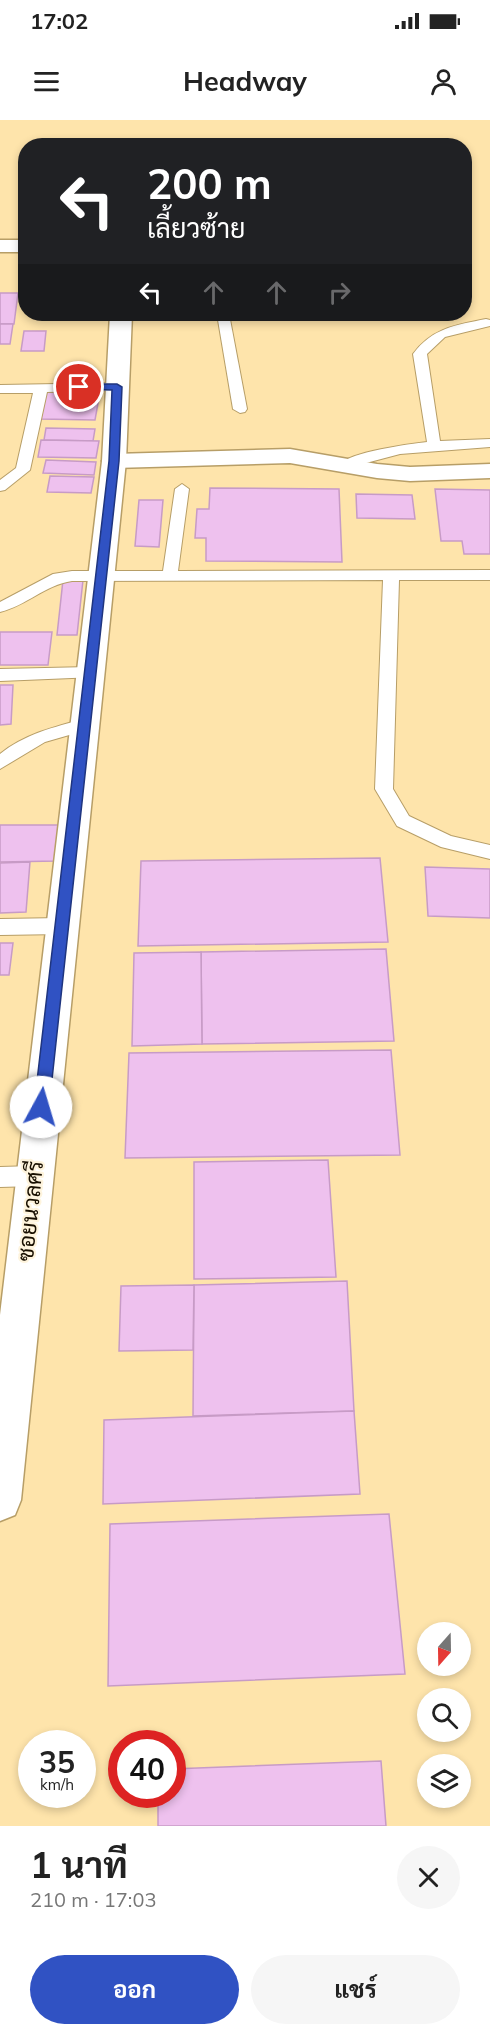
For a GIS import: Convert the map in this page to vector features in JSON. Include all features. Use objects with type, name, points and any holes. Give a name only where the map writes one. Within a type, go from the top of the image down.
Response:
[{"type":"street","points":[[0,246],[18,246]]},
{"type":"street","name":"ซอยนวลศรี","points":[[0,1500],[114,461],[121,321]]},
{"type":"street","points":[[114,461],[290,456],[347,464],[376,471],[410,474],[490,471]]},
{"type":"lane","points":[[224,321],[240,409]]},
{"type":"lane","points":[[435,445],[420,354],[428,341],[441,333],[486,323]]},
{"type":"lane","points":[[0,389],[117,387]]},
{"type":"lane","points":[[0,487],[23,470],[42,388]]},
{"type":"lane","points":[[347,464],[397,449],[490,443]]},
{"type":"lane","points":[[171,575],[182,489]]},
{"type":"lane","points":[[391,575],[384,789],[403,821],[447,842],[490,852]]},
{"type":"lane","points":[[0,607],[8,606],[52,579],[72,576],[490,575]]},
{"type":"lane","points":[[0,675],[90,673]]},
{"type":"lane","points":[[0,764],[19,748],[41,736],[84,725]]},
{"type":"lane","points":[[0,927],[62,926]]},
{"type":"lane","points":[[0,1177],[34,1176]]},
{"type":"building","points":[[0,293],[18,293],[14,324],[0,324]]},
{"type":"building","points":[[0,324],[13,324],[10,344],[0,344]]},
{"type":"building","points":[[24,331],[46,331],[44,351],[21,351]]},
{"type":"building","points":[[46,391],[100,392],[95,420],[40,419]]},
{"type":"building","points":[[46,428],[95,429],[93,441],[44,440]]},
{"type":"building","points":[[41,440],[99,441],[96,458],[38,457]]},
{"type":"building","points":[[46,460],[96,462],[94,475],[43,473]]},
{"type":"building","points":[[50,476],[94,477],[91,493],[47,492]]},
{"type":"building","points":[[210,488],[339,489],[342,562],[206,561],[206,538],[195,538],[197,509],[209,509]]},
{"type":"building","points":[[435,489],[490,490],[490,554],[464,554],[462,541],[441,541]]},
{"type":"building","points":[[356,494],[412,495],[415,519],[357,518]]},
{"type":"building","points":[[139,500],[163,500],[159,547],[135,546]]},
{"type":"building","points":[[63,580],[83,580],[77,635],[57,635]]},
{"type":"building","points":[[0,632],[52,632],[48,665],[0,665]]},
{"type":"building","points":[[0,685],[13,685],[11,724],[0,725]]},
{"type":"building","points":[[0,825],[60,825],[57,861],[0,862]]},
{"type":"building","points":[[380,858],[388,942],[138,946],[141,861]]},
{"type":"building","points":[[30,862],[26,912],[0,913],[0,863]]},
{"type":"building","points":[[425,867],[490,869],[490,918],[428,916]]},
{"type":"building","points":[[0,943],[13,943],[9,975],[0,975]]},
{"type":"building","points":[[386,949],[394,1041],[202,1044],[201,952]]},
{"type":"building","points":[[201,952],[202,1044],[132,1046],[134,953]]},
{"type":"building","points":[[391,1050],[400,1155],[125,1158],[129,1053]]},
{"type":"building","points":[[328,1160],[336,1277],[194,1279],[194,1162]]},
{"type":"building","points":[[347,1281],[354,1411],[193,1416],[194,1285]]},
{"type":"building","points":[[194,1285],[193,1350],[119,1351],[121,1286]]},
{"type":"building","points":[[354,1411],[360,1494],[103,1504],[104,1420]]},
{"type":"building","points":[[389,1514],[405,1674],[108,1686],[110,1524]]},
{"type":"building","points":[[381,1761],[386,1826],[158,1826],[158,1808],[186,1808],[186,1768]]},
{"type":"route","points":[[41,1107],[114,461],[117,387],[79,387]]}]
